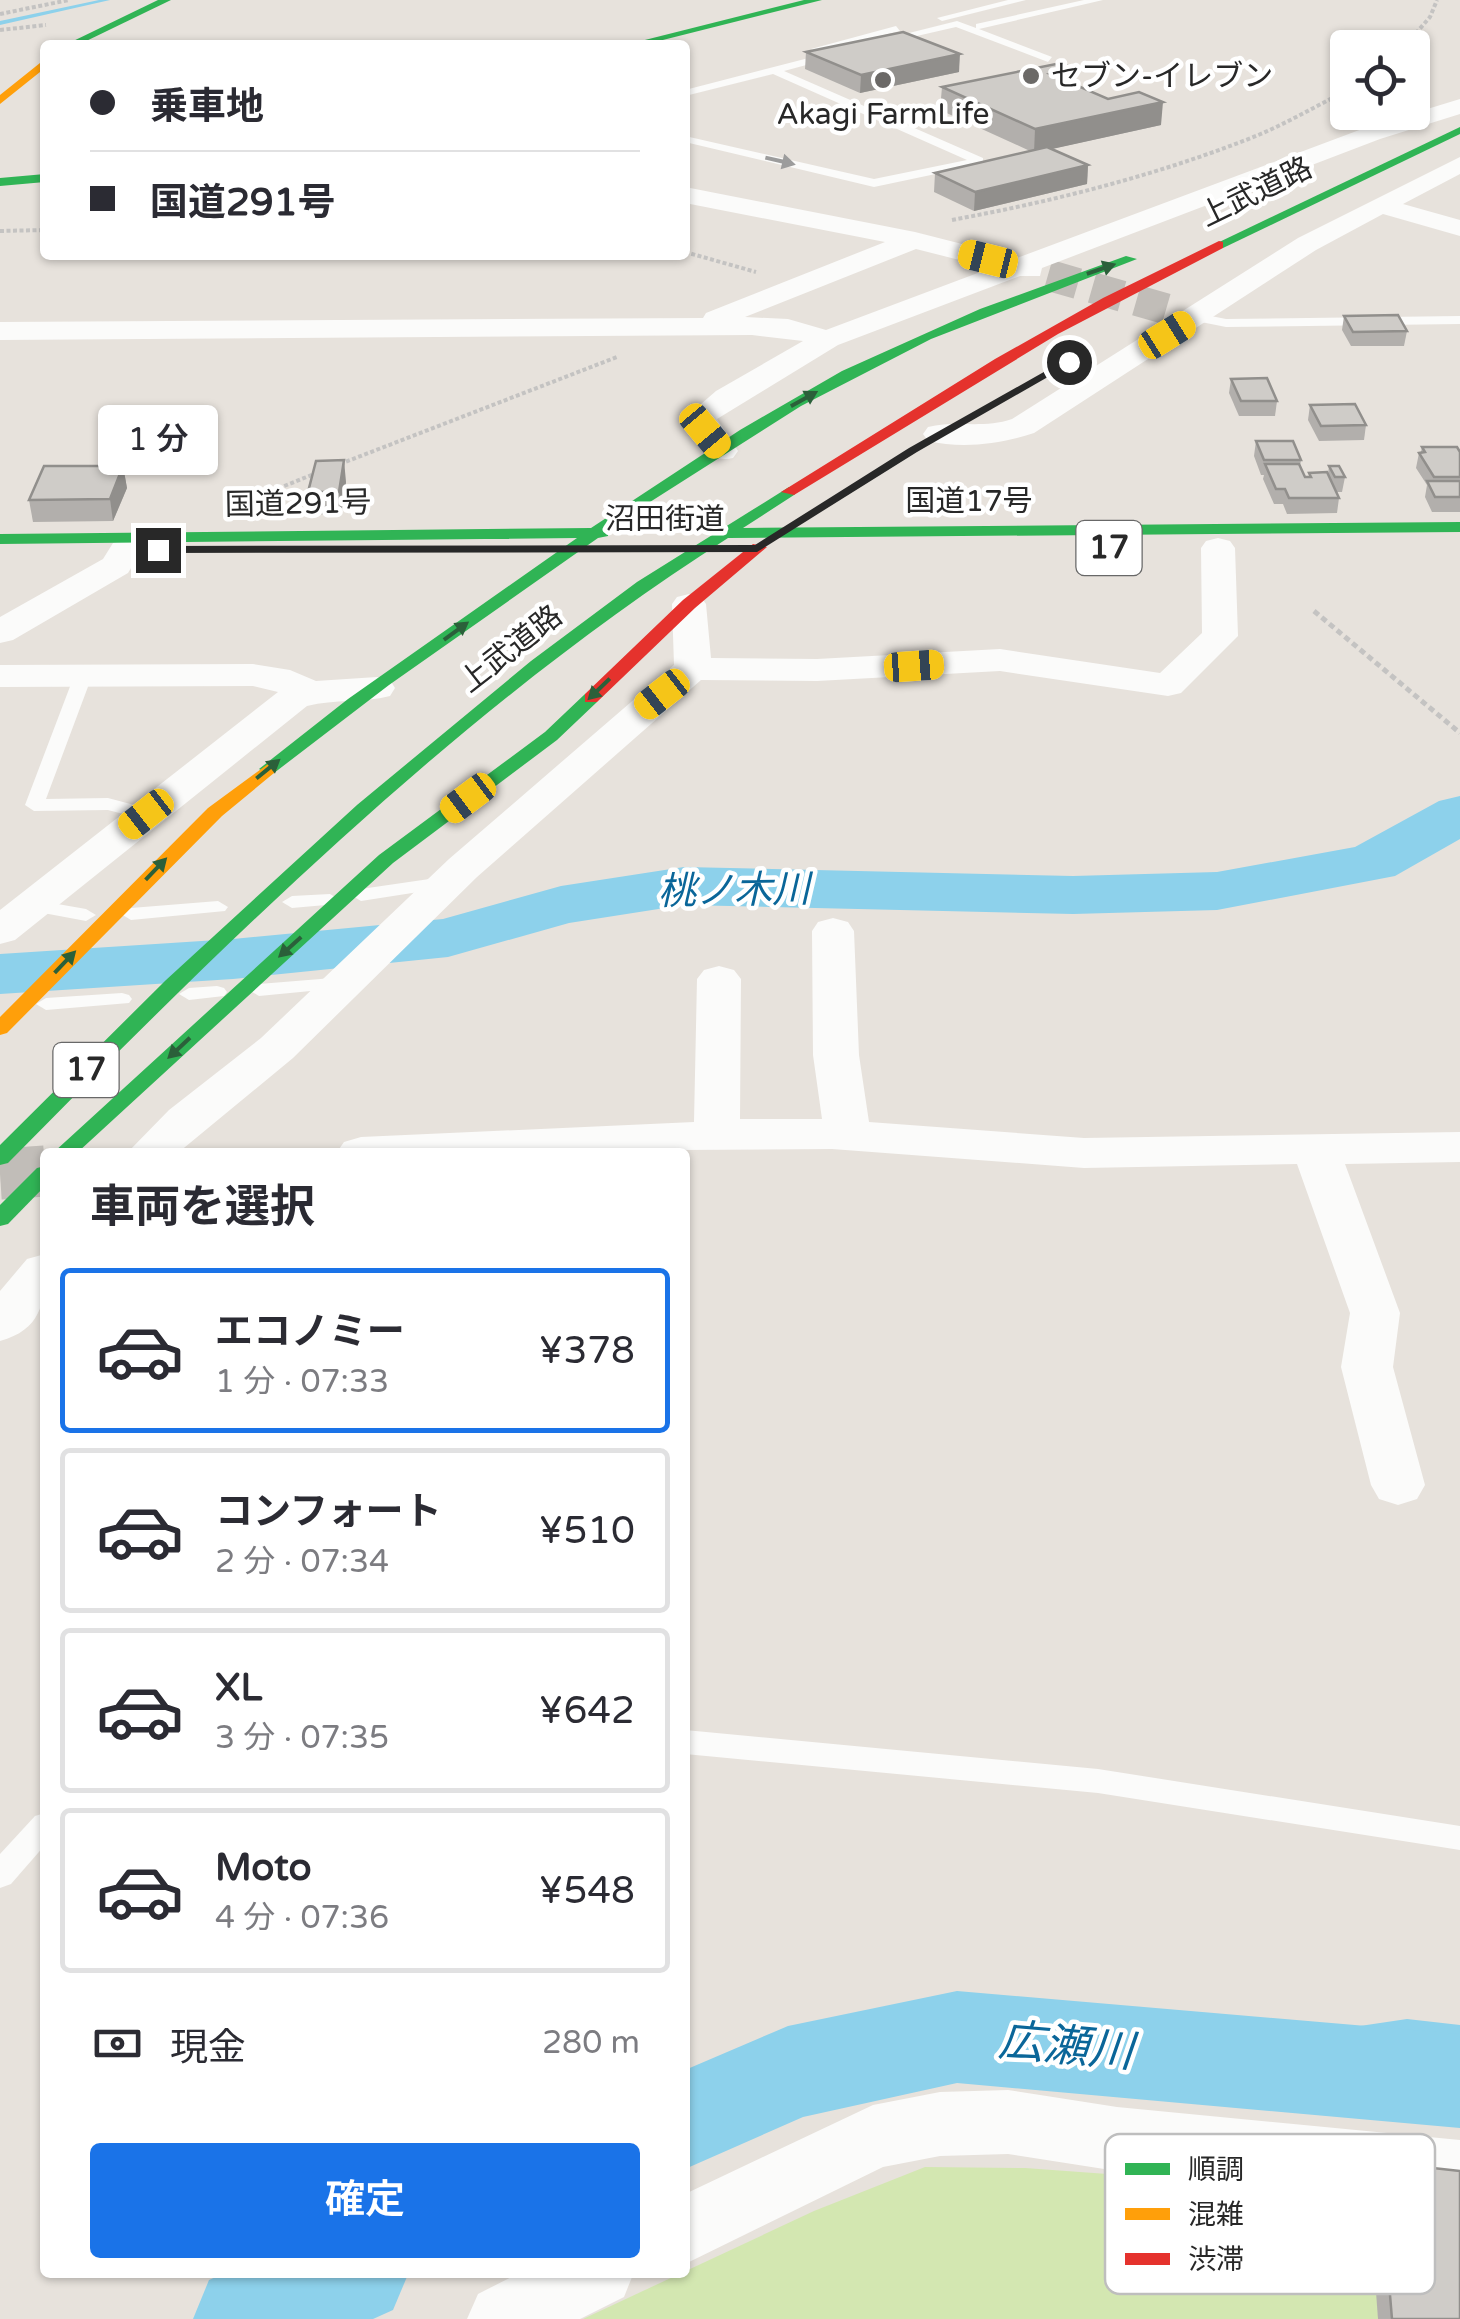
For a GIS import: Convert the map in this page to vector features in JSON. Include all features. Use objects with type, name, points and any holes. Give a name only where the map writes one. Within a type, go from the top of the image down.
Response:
[{"type":"main road","points":[[81,40],[166,0]]},
{"type":"main road","points":[[651,40],[817,0]]},
{"type":"main road","points":[[0,101],[40,66]]},
{"type":"main road","name":"上武道路","points":[[1304,209],[1460,130]]},
{"type":"main road","name":"上武道路","points":[[0,1158],[181,989],[246,916],[448,737],[643,585],[890,425],[1134,286],[1460,144]]},
{"type":"main road","points":[[0,182],[40,178]]},
{"type":"main road","points":[[1176,309],[1304,209]]},
{"type":"main road","points":[[0,1029],[39,1000],[92,922],[215,812],[321,726],[572,549],[784,410],[896,350],[1000,305],[1304,209]]},
{"type":"main road","points":[[932,439],[990,408]]},
{"type":"main road","points":[[70,1148],[254,986],[330,905],[551,736],[689,604],[777,533],[817,508]]},
{"type":"main road","name":"国道17号","points":[[671,541],[777,533],[1460,527]]},
{"type":"main road","name":"国道291号","points":[[0,538],[598,532]]},
{"type":"main road","name":"沼田街道","points":[[572,549],[632,541],[598,532]]},
{"type":"main road","name":"沼田街道","points":[[671,541],[757,549]]},
{"type":"main road","name":"国道17号","points":[[757,549],[1460,544]]},
{"type":"main road","name":"国道291号","points":[[0,550],[572,549]]},
{"type":"main road","points":[[0,1219],[40,1178]]},
{"type":"street","points":[[722,451],[705,431],[702,417],[727,397],[828,339],[1036,271],[1372,134],[1460,106]]},
{"type":"street","points":[[932,439],[999,434],[1023,426],[1176,309],[1460,164]]},
{"type":"street","points":[[690,196],[914,240],[1036,271]]},
{"type":"street","points":[[1379,205],[1460,228]]},
{"type":"street","points":[[699,326],[914,240]]},
{"type":"street","points":[[0,331],[699,326],[788,328],[828,339]]},
{"type":"street","points":[[156,1148],[185,1120],[277,1048],[442,890],[631,718],[692,669],[816,670],[1000,660],[1168,684],[1220,636],[1218,548]]},
{"type":"street","points":[[0,632],[116,566],[125,550]]},
{"type":"street","points":[[689,604],[694,644],[692,669]]},
{"type":"street","points":[[0,676],[253,675],[277,678],[309,692]]},
{"type":"street","points":[[15,918],[294,698],[309,692],[377,688]]},
{"type":"street","points":[[833,931],[836,1055],[848,1135]]},
{"type":"street","points":[[717,1135],[719,978]]},
{"type":"street","points":[[521,1148],[610,1146],[717,1135],[848,1135],[1084,1153],[1460,1147]]},
{"type":"street","points":[[1316,1150],[1375,1313],[1368,1367],[1398,1485]]},
{"type":"street","points":[[0,1324],[40,1276]]},
{"type":"street","points":[[690,2228],[873,2138],[940,2124],[1008,2122],[1105,2136]]},
{"type":"street","points":[[1435,2170],[1460,2173]]},
{"type":"street","points":[[504,2319],[586,2278]]},
{"type":"lane","points":[[690,81],[1022,0]]},
{"type":"lane","points":[[690,92],[1098,0]]},
{"type":"lane","points":[[970,28],[1048,59]]},
{"type":"lane","points":[[690,140],[874,183],[980,161],[776,70]]},
{"type":"lane","points":[[1176,309],[1226,323],[1460,320]]},
{"type":"lane","points":[[82,676],[34,806],[108,804],[146,814]]},
{"type":"lane","points":[[360,896],[442,890]]},
{"type":"lane","points":[[292,902],[330,905]]},
{"type":"lane","points":[[130,914],[218,907]]},
{"type":"lane","points":[[15,918],[92,922]]},
{"type":"lane","points":[[254,986],[354,976]]},
{"type":"lane","points":[[181,989],[218,992]]},
{"type":"lane","points":[[39,1000],[122,998]]},
{"type":"lane","points":[[690,1742],[1098,1781],[1460,1838]]},
{"type":"lane","points":[[0,1875],[40,1831]]},
{"type":"path","points":[[0,14],[69,0]]},
{"type":"path","points":[[1419,30],[1437,0]]},
{"type":"path","points":[[877,233],[1046,200],[1160,169],[1249,139],[1330,99]]},
{"type":"path","points":[[0,231],[40,230]]},
{"type":"path","points":[[690,253],[802,284]]},
{"type":"path","points":[[339,464],[626,354]]},
{"type":"path","points":[[221,535],[233,506],[321,471]]},
{"type":"path","points":[[1314,611],[1460,734]]},
{"type":"green space","points":[[925,2167],[1105,2174],[1105,2294],[1435,2294],[1435,2278],[1460,2319],[583,2319],[671,2278],[690,2278],[690,2269],[814,2211]]},
{"type":"water","points":[[1407,2019],[1460,2025],[1460,2118],[1037,2074]]},
{"type":"building","points":[[903,32],[960,54],[861,75],[806,52]]},
{"type":"building","points":[[1061,63],[1075,69],[1050,74],[1108,99],[1139,92],[1163,102],[1035,129],[942,87]]},
{"type":"building","points":[[1047,147],[1088,165],[975,192],[935,173]]},
{"type":"building","points":[[1398,315],[1407,331],[1353,332],[1344,316]]},
{"type":"building","points":[[1267,378],[1277,401],[1241,401],[1231,379]]},
{"type":"building","points":[[1355,404],[1366,425],[1321,426],[1310,405]]},
{"type":"building","points":[[1256,441],[1293,441],[1301,460],[1264,460]]},
{"type":"building","points":[[1422,447],[1457,447],[1460,477],[1434,477],[1419,453],[1425,452]]},
{"type":"building","points":[[344,460],[339,492],[308,492],[316,461]]},
{"type":"building","points":[[1265,464],[1299,464],[1305,477],[1311,477],[1309,473],[1327,472],[1339,498],[1289,498],[1285,489],[1276,489]]},
{"type":"building","points":[[44,466],[123,466],[110,499],[29,500]]},
{"type":"building","points":[[1329,466],[1339,466],[1345,477],[1335,477]]},
{"type":"building","points":[[1427,481],[1460,481],[1460,497],[1435,497]]},
{"type":"building","points":[[1435,2168],[1460,2171],[1460,2319],[1392,2319],[1390,2294],[1435,2294]]},
{"type":"waterway","points":[[0,23],[107,0]]},
{"type":"waterway","name":"桃ノ木川","points":[[0,974],[233,959],[448,938],[561,905],[684,886],[1073,895],[1217,891],[1373,863],[1460,814]]},
{"type":"waterway","name":"広瀬川","points":[[690,2119],[788,2073],[957,2037],[1460,2081]]},
{"type":"waterway","name":"広瀬川","points":[[249,2319],[341,2278]]},
{"type":"tunnel","points":[[1048,275],[1170,310]]},
{"type":"tunnel","points":[[0,1174],[40,1171]]},
{"type":"traffic: fast","points":[[81,40],[166,0]]},
{"type":"traffic: fast","points":[[651,40],[817,0]]},
{"type":"traffic: fast","points":[[1219,245],[1460,130]]},
{"type":"traffic: fast","points":[[0,182],[40,178]]},
{"type":"traffic: fast","points":[[268,769],[383,682],[745,433],[847,374],[955,323],[1131,259]]},
{"type":"traffic: fast","points":[[0,1158],[173,984],[364,809],[537,665],[643,585],[789,492]]},
{"type":"traffic: fast","points":[[723,533],[1460,527]]},
{"type":"traffic: fast","points":[[0,539],[602,533]]},
{"type":"traffic: fast","points":[[69,1148],[386,859],[551,736],[591,698]]},
{"type":"traffic: fast","points":[[0,1219],[40,1178]]},
{"type":"traffic: slow","points":[[0,101],[40,66]]},
{"type":"traffic: slow","points":[[0,1029],[215,812],[268,769]]},
{"type":"traffic: jam","points":[[789,492],[1054,331],[1219,245]]},
{"type":"traffic: jam","points":[[591,698],[689,604],[759,547]]},
{"type":"place","name":"セブン-イレブン","points":[[1031,76]]},
{"type":"place","name":"Akagi FarmLife","points":[[883,80]]},
{"type":"route","points":[[158,550],[757,549],[913,450],[1069,362]]}]
